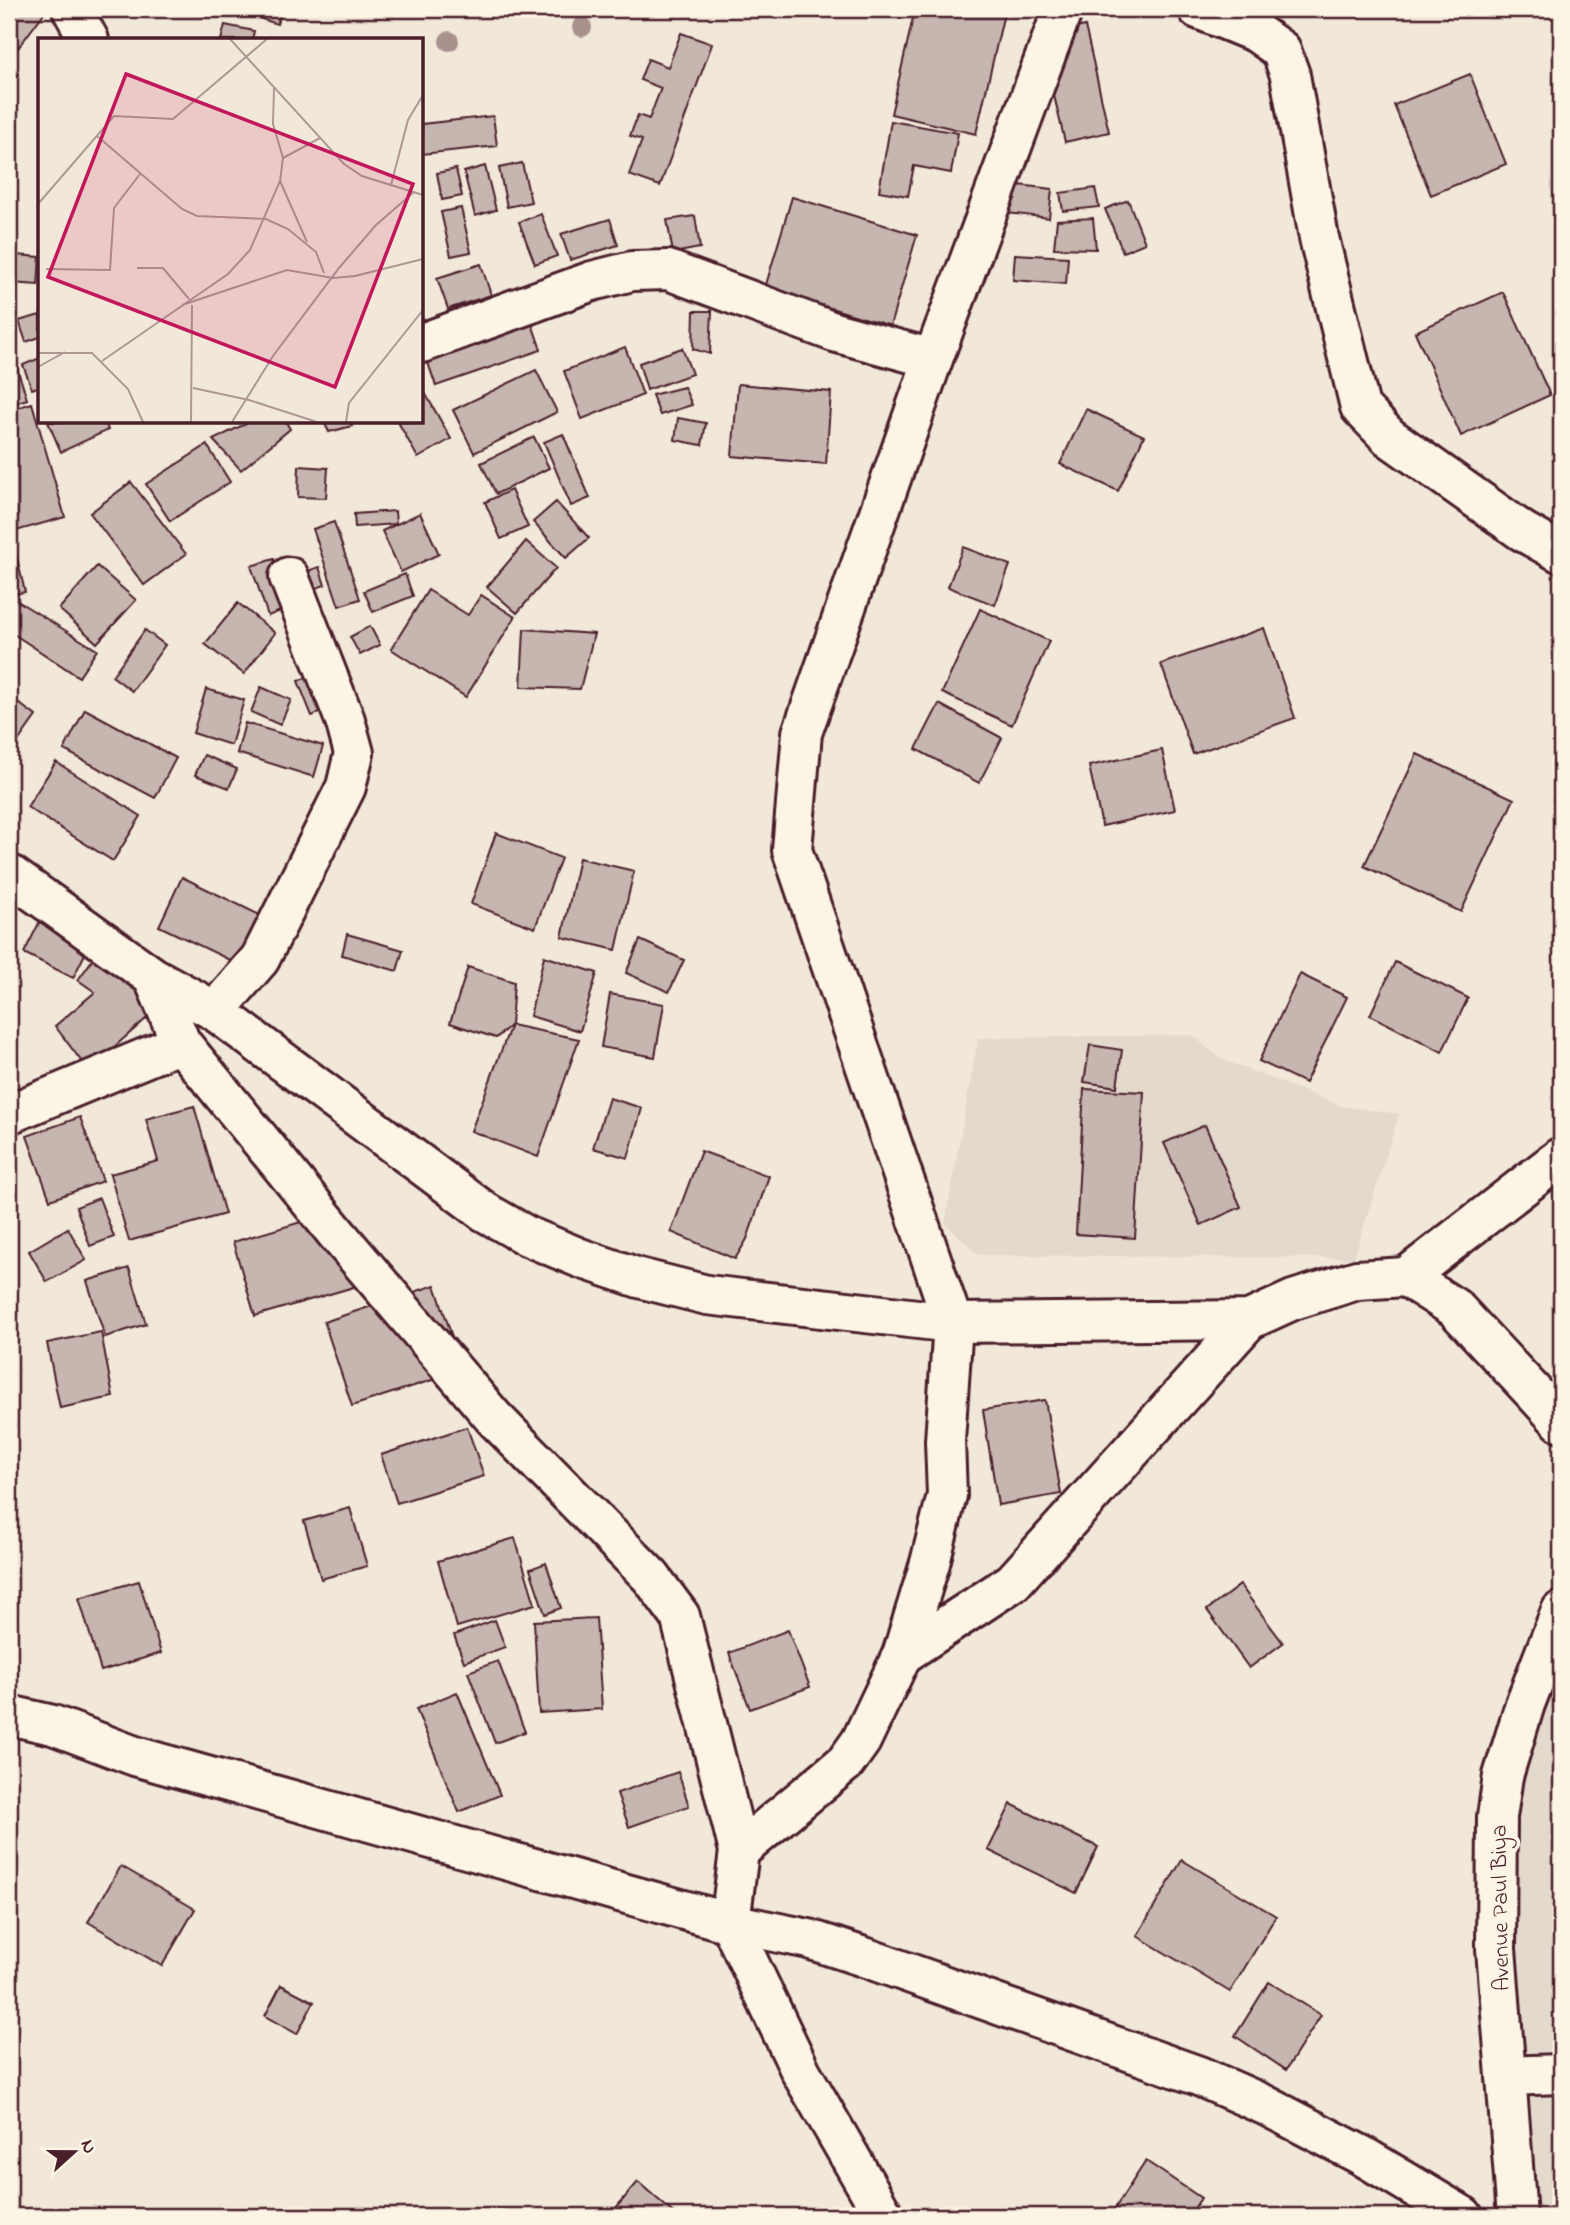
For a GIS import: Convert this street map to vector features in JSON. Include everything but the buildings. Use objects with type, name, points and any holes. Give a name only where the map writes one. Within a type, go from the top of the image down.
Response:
[{"type":"street","points":[[72,9],[88,38]]},
{"type":"street","points":[[739,1851],[846,1762],[872,1721],[902,1655],[947,1495],[946,1441],[953,1323],[792,850],[802,733],[933,359],[1063,9]]},
{"type":"street","points":[[1198,9],[1257,33],[1281,50],[1290,75],[1319,238],[1360,407],[1389,437],[1521,531],[1561,553]]},
{"type":"street","points":[[424,342],[592,281],[632,271],[668,270],[834,332],[933,359]]},
{"type":"street","points":[[215,1011],[260,959],[346,787],[354,753],[345,720],[289,577]]},
{"type":"street","points":[[9,874],[153,977],[215,1011],[485,1212],[527,1236],[580,1258],[639,1278],[707,1295],[953,1323],[1249,1320]]},
{"type":"street","points":[[246,1035],[260,959]]},
{"type":"street","points":[[153,977],[181,1043],[494,1418],[667,1594],[687,1635],[739,1851],[730,1923],[801,2072],[865,2189],[884,2216]]},
{"type":"street","points":[[9,1114],[181,1043]]},
{"type":"street","points":[[902,1655],[988,1601],[1013,1582],[1249,1320],[1293,1300],[1357,1280],[1406,1277],[1561,1157]]},
{"type":"street","points":[[1406,1277],[1455,1308],[1561,1422]]},
{"type":"street","name":"Avenue Paul Biya","points":[[1517,2216],[1496,1949],[1497,1817],[1503,1776],[1525,1704],[1561,1611]]},
{"type":"street","points":[[9,1715],[52,1725],[148,1759],[730,1923],[820,1942],[1199,2076],[1265,2105],[1361,2155],[1464,2216]]},
{"type":"street","points":[[1506,2076],[1561,2074]]},
{"type":"shaded area","points":[[1192,1035],[1221,1059],[1342,1106],[1399,1114],[1354,1258],[978,1255],[945,1223],[978,1038]]},
{"type":"shaded area","points":[[1561,1628],[1561,2216],[1523,2216],[1505,1797]]}]
